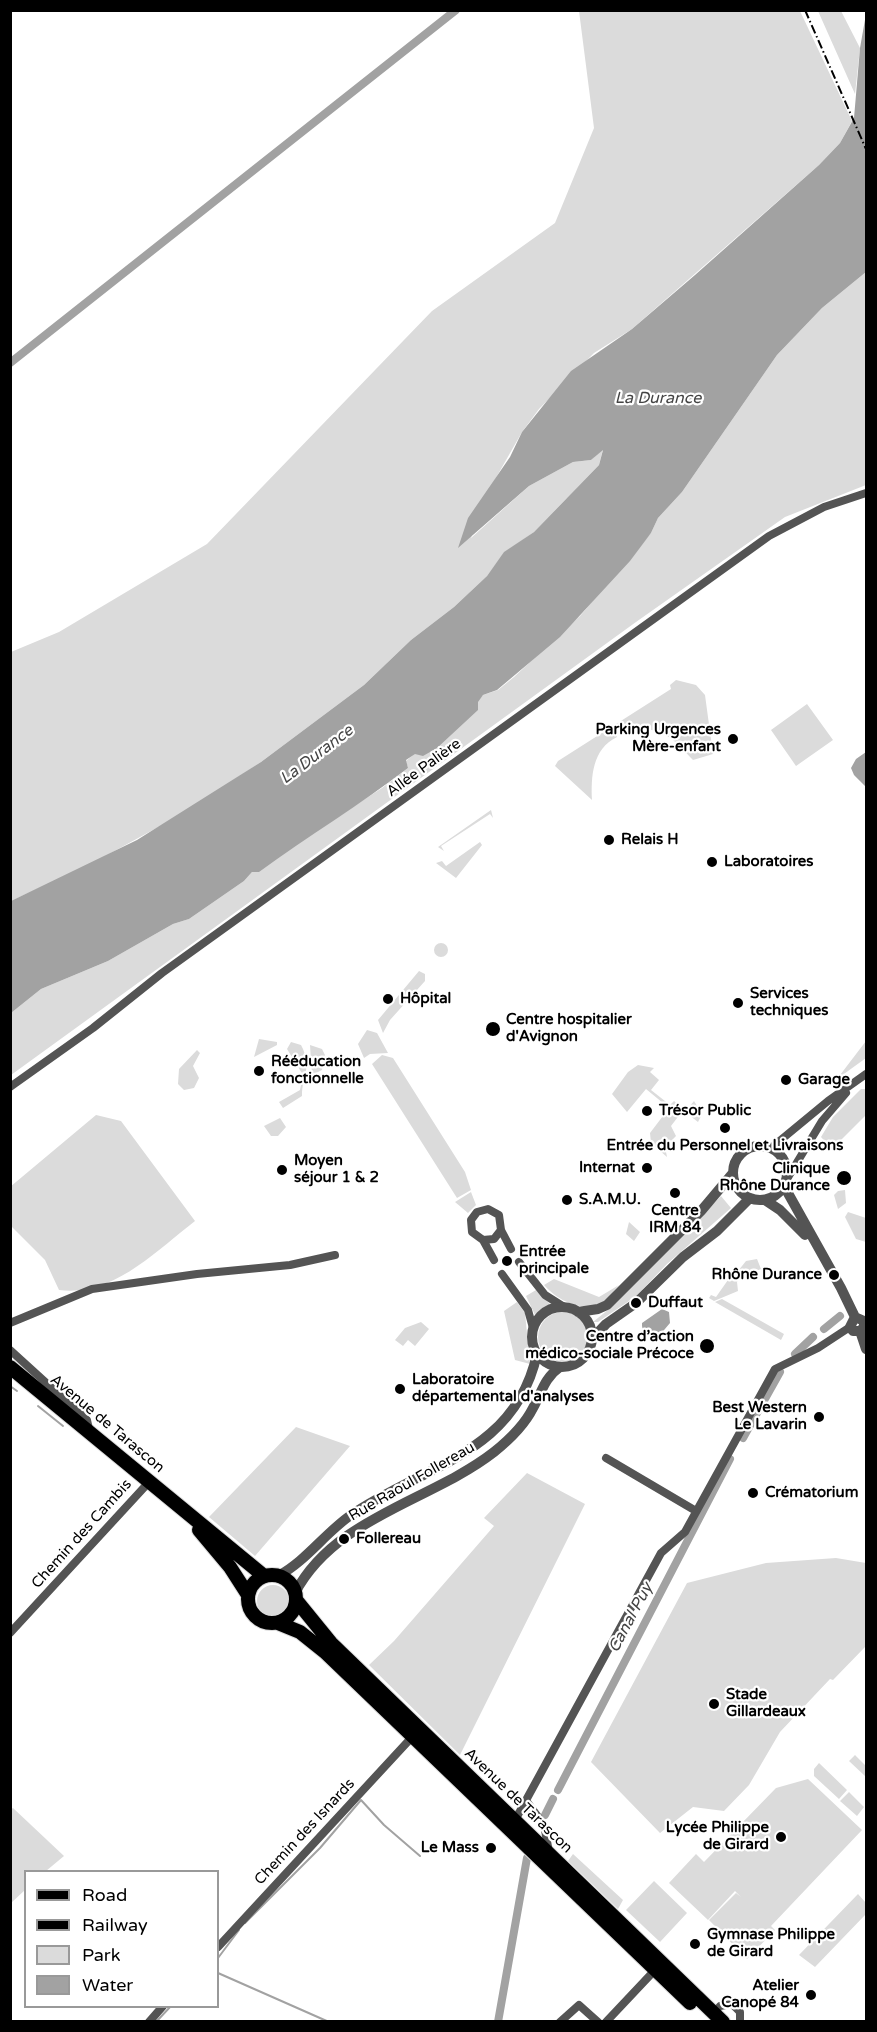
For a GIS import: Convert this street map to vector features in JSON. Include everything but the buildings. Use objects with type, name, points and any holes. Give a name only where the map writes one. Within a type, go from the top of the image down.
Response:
[{"type":"main road","name":"Avenue de Tarascon","points":[[10,1367],[89,1429],[181,1508],[271,1576]]},
{"type":"main road","name":"Avenue de Tarascon","points":[[181,1508],[230,1567],[248,1595]]},
{"type":"main road","points":[[271,1576],[288,1582],[295,1596],[291,1614],[278,1623],[264,1623],[253,1615],[247,1602],[248,1595],[251,1587],[271,1576]]},
{"type":"main road","name":"Avenue de Tarascon","points":[[295,1596],[332,1643],[655,1970],[715,2019]]},
{"type":"main road","name":"Avenue de Tarascon","points":[[278,1623],[291,1627],[314,1642],[413,1736],[515,1828],[550,1855],[715,2019]]},
{"type":"street","name":"Allée Palière","points":[[10,1087],[86,1033],[162,973],[769,536],[824,507],[867,493]]},
{"type":"street","points":[[771,1148],[828,1101],[867,1074]]},
{"type":"street","points":[[765,1200],[779,1193],[822,1121],[851,1087]]},
{"type":"street","points":[[578,1312],[607,1305],[706,1206],[733,1173],[736,1161],[745,1151],[758,1146],[771,1148],[786,1164],[785,1182],[819,1251],[842,1288],[867,1349]]},
{"type":"street","points":[[733,1173],[736,1185],[750,1198],[765,1200],[794,1223],[819,1251]]},
{"type":"street","points":[[502,1274],[528,1310],[533,1328],[532,1342],[537,1354],[546,1363],[560,1368],[572,1366],[584,1358],[592,1340],[608,1322],[636,1303],[683,1257],[717,1231],[750,1198]]},
{"type":"street","points":[[501,1230],[494,1239],[483,1240],[475,1236],[470,1226],[477,1212],[488,1209],[494,1211],[501,1220],[501,1230],[511,1249]]},
{"type":"street","points":[[483,1240],[494,1260]]},
{"type":"street","points":[[10,1323],[93,1289],[197,1274],[290,1266],[335,1255]]},
{"type":"street","points":[[519,1262],[545,1295],[564,1307],[578,1312],[589,1324],[592,1340]]},
{"type":"street","points":[[533,1328],[542,1315],[564,1307]]},
{"type":"street","points":[[515,1828],[662,1553],[685,1532],[775,1369],[859,1325]]},
{"type":"street","points":[[10,1350],[87,1420],[89,1429]]},
{"type":"street","name":"Rue Raoul Follereau","points":[[271,1576],[295,1565],[325,1535],[353,1514],[442,1467],[480,1443],[516,1407],[530,1382],[537,1354]]},
{"type":"street","name":"Rue Raoul Follereau","points":[[295,1596],[316,1564],[359,1528],[459,1476],[495,1451],[524,1423],[547,1377],[560,1368]]},
{"type":"street","points":[[606,1458],[696,1511]]},
{"type":"street","name":"Chemin des Cambis","points":[[10,1633],[150,1481]]},
{"type":"street","name":"Chemin des Isnards","points":[[219,1946],[413,1736]]},
{"type":"street","points":[[527,1802],[544,1825],[550,1855]]},
{"type":"street","points":[[515,1828],[531,1823],[535,1813]]},
{"type":"street","points":[[606,2022],[655,1970]]},
{"type":"street","points":[[715,2019],[726,2004],[736,2007],[748,2022]]},
{"type":"street","points":[[560,2022],[579,2005],[598,2022]]},
{"type":"street","points":[[149,2022],[162,2008]]},
{"type":"street","points":[[740,2012],[740,2022]]},
{"type":"green space","points":[[579,11],[800,11],[852,121],[840,143],[819,165],[632,329],[594,353],[539,409],[522,432],[493,483],[471,538],[529,486],[573,462],[591,460],[603,449],[599,465],[534,532],[504,553],[487,576],[454,607],[411,640],[364,685],[261,762],[182,814],[89,865],[11,901],[11,652],[59,632],[207,544],[432,311],[555,223],[594,128]]},
{"type":"green space","points":[[818,11],[841,11],[860,48],[855,94]]},
{"type":"green space","points":[[866,272],[866,485],[785,517],[636,622],[11,1075],[11,1013],[41,989],[108,961],[173,924],[189,919],[244,881],[252,872],[382,788],[408,768],[406,761],[483,695],[498,690],[514,677],[580,616],[651,533],[658,518],[682,492],[777,355],[822,308]]},
{"type":"green space","points":[[676,680],[696,685],[705,695],[713,754],[693,760],[679,745],[664,734],[648,730],[626,734],[624,728],[616,731],[617,737],[602,749],[595,764],[592,800],[555,766],[558,761],[671,689],[670,685]]},
{"type":"green space","points":[[807,704],[833,740],[796,766],[771,730]]},
{"type":"green space","points":[[491,810],[493,818],[490,814],[441,846],[444,851],[438,847]]},
{"type":"green space","points":[[480,842],[482,845],[456,878],[436,863],[442,861],[446,866]]},
{"type":"green space","points":[[438,943],[444,943],[448,950],[444,957],[438,957],[434,953],[434,947]]},
{"type":"green space","points":[[419,971],[425,974],[425,981],[390,1020],[383,1033],[378,1020]]},
{"type":"green space","points":[[367,1030],[377,1033],[388,1053],[370,1054],[364,1058],[358,1044]]},
{"type":"green space","points":[[259,1039],[277,1042],[277,1045],[254,1057]]},
{"type":"green space","points":[[866,1041],[866,1058],[837,1079]]},
{"type":"green space","points":[[291,1042],[301,1045],[307,1065],[302,1096],[283,1108],[279,1102],[300,1090],[303,1075],[287,1049]]},
{"type":"green space","points":[[310,1045],[322,1049],[325,1055],[322,1070],[312,1075]]},
{"type":"green space","points":[[197,1050],[200,1053],[193,1066],[199,1078],[194,1088],[184,1090],[178,1084],[179,1069]]},
{"type":"green space","points":[[382,1055],[393,1058],[465,1172],[471,1190],[457,1198],[372,1064]]},
{"type":"green space","points":[[638,1065],[654,1068],[650,1072],[659,1080],[651,1090],[670,1105],[674,1101],[684,1109],[671,1126],[676,1136],[665,1147],[667,1157],[651,1143],[650,1133],[669,1108],[646,1089],[627,1112],[612,1094],[628,1072]]},
{"type":"green space","points":[[861,1089],[866,1089],[866,1115],[832,1149],[821,1137],[833,1117]]},
{"type":"green space","points":[[694,1101],[702,1114],[698,1122],[685,1112]]},
{"type":"green space","points":[[96,1115],[121,1121],[195,1221],[149,1258],[115,1279],[79,1290],[59,1290],[45,1260],[11,1226],[10,1187]]},
{"type":"green space","points":[[280,1118],[286,1127],[278,1136],[271,1136],[264,1126]]},
{"type":"green space","points":[[845,1190],[846,1203],[838,1209],[834,1195],[838,1191]]},
{"type":"green space","points":[[471,1192],[476,1205],[468,1213],[455,1202]]},
{"type":"green space","points":[[721,1196],[731,1208],[667,1264],[635,1297],[598,1322],[593,1322],[609,1309]]},
{"type":"green space","points":[[848,1212],[866,1218],[866,1242],[856,1239],[845,1217]]},
{"type":"green space","points":[[629,1222],[640,1232],[634,1241],[626,1234]]},
{"type":"green space","points":[[757,1259],[761,1269],[740,1277],[737,1282],[738,1291],[714,1301],[709,1298],[711,1295],[716,1297],[735,1270],[738,1271],[746,1261]]},
{"type":"green space","points":[[554,1279],[599,1297],[619,1285],[603,1302],[587,1307],[571,1304],[549,1291],[544,1285]]},
{"type":"green space","points":[[536,1290],[551,1305],[535,1315],[526,1296]]},
{"type":"green space","points":[[722,1299],[784,1334],[781,1340],[715,1302]]},
{"type":"green space","points":[[517,1302],[525,1313],[530,1364],[515,1360],[504,1311]]},
{"type":"green space","points":[[558,1312],[568,1312],[581,1319],[588,1332],[588,1342],[581,1355],[568,1362],[558,1362],[549,1358],[542,1351],[538,1342],[538,1332],[542,1323],[549,1316]]},
{"type":"green space","points":[[421,1322],[429,1329],[415,1346],[408,1340],[403,1346],[395,1340],[405,1328]]},
{"type":"green space","points":[[296,1427],[350,1446],[255,1556],[209,1517]]},
{"type":"green space","points":[[527,1473],[585,1504],[460,1755],[369,1665],[394,1641],[494,1526],[484,1518]]},
{"type":"green space","name":"Stade Gillardeaux","points":[[836,1558],[866,1563],[866,1646],[833,1680],[830,1679],[780,1732],[749,1785],[724,1811],[693,1807],[660,1833],[591,1762],[687,1583],[766,1563]]},
{"type":"green space","points":[[273,1585],[285,1589],[289,1601],[285,1613],[273,1617],[261,1613],[257,1601],[261,1589]]},
{"type":"green space","points":[[855,1755],[866,1766],[866,1777],[849,1761]]},
{"type":"green space","points":[[819,1763],[847,1790],[839,1799],[814,1776],[814,1769]]},
{"type":"green space","points":[[808,1779],[862,1830],[771,1926],[775,1930],[747,1959],[709,1920],[736,1893],[741,1897],[735,1891],[708,1920],[669,1883],[696,1854],[704,1862],[776,1788]]},
{"type":"green space","points":[[849,1792],[864,1807],[857,1816],[840,1801]]},
{"type":"green space","points":[[13,1808],[64,1856],[47,1870],[24,1870],[24,1891],[11,1903],[10,1810]]},
{"type":"green space","points":[[573,1854],[623,1900],[618,1909],[568,1861]]},
{"type":"green space","points":[[654,1881],[687,1913],[660,1942],[626,1910]]},
{"type":"green space","points":[[858,1894],[866,1903],[866,1914],[815,1967],[799,1955]]},
{"type":"water","name":"La Durance","points":[[866,14],[866,272],[822,308],[777,355],[682,492],[658,518],[651,533],[630,561],[560,637],[497,690],[483,695],[478,702],[478,710],[437,748],[423,756],[415,754],[406,760],[408,768],[390,782],[259,872],[252,872],[244,881],[189,919],[173,924],[108,961],[41,989],[11,1013],[11,901],[137,840],[261,762],[364,685],[411,640],[454,607],[487,576],[504,552],[534,532],[599,465],[603,450],[591,460],[573,462],[529,486],[458,548],[468,518],[510,457],[522,432],[571,371],[632,329],[819,165],[840,143],[854,118],[860,48]]},
{"type":"water","points":[[866,752],[866,787],[854,775],[851,768],[856,759]]},
{"type":"water","points":[[662,1309],[669,1312],[670,1323],[659,1336],[647,1334],[643,1330],[642,1323]]},
{"type":"waterway","points":[[10,363],[456,10]]},
{"type":"waterway","name":"Canal Puy","points":[[824,1329],[840,1316]]},
{"type":"waterway","name":"Canal Puy","points":[[795,1354],[813,1337]]},
{"type":"waterway","name":"Canal Puy","points":[[743,1438],[780,1372]]},
{"type":"waterway","points":[[10,1386],[17,1391]]},
{"type":"waterway","points":[[38,1406],[63,1426]]},
{"type":"waterway","name":"Canal Puy","points":[[558,1790],[730,1459]]},
{"type":"waterway","name":"Canal Puy","points":[[545,1815],[553,1799]]},
{"type":"waterway","points":[[245,1923],[320,1848],[361,1800],[384,1825],[420,1856]]},
{"type":"waterway","name":"Canal Puy","points":[[498,2022],[527,1858]]},
{"type":"waterway","points":[[219,1957],[239,1930]]},
{"type":"waterway","points":[[219,1973],[329,2022]]},
{"type":"waterway","points":[[156,2022],[169,2008]]},
{"type":"railway","points":[[805,10],[866,149]]},
{"type":"place","name":"Parking Urgences Mère-enfant","points":[[733,739]]},
{"type":"place","name":"Relais H","points":[[609,840]]},
{"type":"place","name":"Laboratoires","points":[[712,862]]},
{"type":"place","name":"Hôpital","points":[[388,999]]},
{"type":"place","name":"Services techniques","points":[[738,1003]]},
{"type":"place","name":"Centre hospitalier d'Avignon","points":[[493,1029]]},
{"type":"place","name":"Rééducation fonctionnelle","points":[[259,1071]]},
{"type":"place","name":"Garage","points":[[786,1080]]},
{"type":"place","name":"Trésor Public","points":[[647,1111]]},
{"type":"place","name":"Entrée du Personnel et Livraisons","points":[[725,1128]]},
{"type":"place","name":"Internat","points":[[647,1168]]},
{"type":"place","name":"Moyen séjour 1 & 2","points":[[282,1170]]},
{"type":"place","name":"Clinique Rhône Durance","points":[[844,1178]]},
{"type":"place","name":"Centre IRM 84","points":[[675,1193]]},
{"type":"place","name":"S.A.M.U.","points":[[567,1200]]},
{"type":"place","name":"Entrée principale","points":[[507,1261]]},
{"type":"place","name":"Rhône Durance","points":[[834,1275]]},
{"type":"place","name":"Duffaut","points":[[636,1303]]},
{"type":"place","name":"Centre d’action médico-sociale Précoce","points":[[707,1346]]},
{"type":"place","name":"Laboratoire départemental d'analyses","points":[[400,1389]]},
{"type":"place","name":"Best Western Le Lavarin","points":[[819,1417]]},
{"type":"place","name":"Crématorium","points":[[753,1493]]},
{"type":"place","name":"Follereau","points":[[344,1539]]},
{"type":"place","name":"Stade Gillardeaux","points":[[714,1704]]},
{"type":"place","name":"Lycée Philippe de Girard","points":[[781,1837]]},
{"type":"place","name":"Le Mass","points":[[491,1848]]},
{"type":"place","name":"Gymnase Philippe de Girard","points":[[695,1944]]},
{"type":"place","name":"Atelier Canopé 84","points":[[811,1995]]}]
